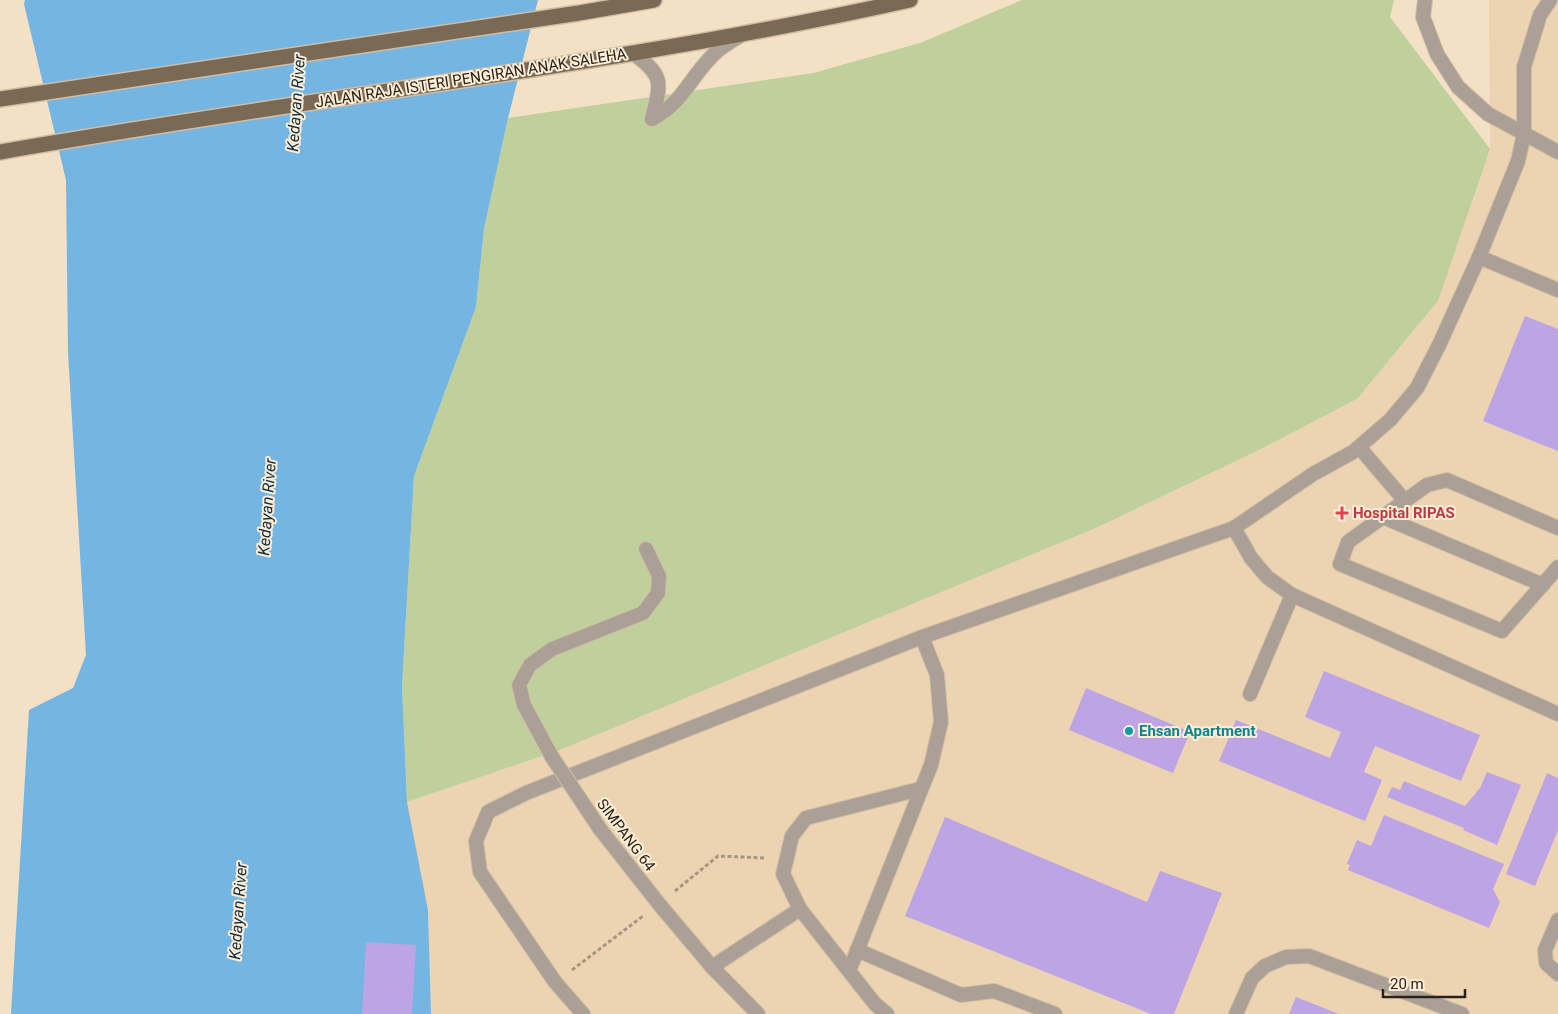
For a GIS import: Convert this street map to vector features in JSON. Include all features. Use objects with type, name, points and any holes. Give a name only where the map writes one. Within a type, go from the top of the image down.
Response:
[{"type":"main road","points":[[0,99],[579,13],[654,0]]},
{"type":"main road","name":"JALAN RAJA ISTERI PENGIRAN ANAK SALEHA","points":[[0,152],[633,53],[838,16],[910,0]]},
{"type":"lane","points":[[1425,0],[1423,17],[1436,54],[1458,87],[1488,114],[1557,151]]},
{"type":"lane","points":[[583,1014],[555,982],[480,872],[476,841],[488,812],[526,793],[922,637],[1234,528],[1314,474],[1353,452],[1390,420],[1417,388],[1479,257],[1518,161],[1524,134],[1524,68],[1540,15],[1550,0]]},
{"type":"lane","points":[[633,53],[650,66],[656,75],[659,90],[652,119],[667,111],[679,99],[699,71],[715,53],[743,34]]},
{"type":"lane","points":[[1479,257],[1558,290]]},
{"type":"lane","points":[[1359,447],[1405,501]]},
{"type":"lane","points":[[1558,528],[1447,480],[1427,485],[1348,542],[1340,564],[1502,631],[1558,567]]},
{"type":"lane","points":[[1383,517],[1542,585]]},
{"type":"lane","points":[[1234,528],[1251,558],[1267,577],[1292,595],[1557,710]]},
{"type":"lane","name":"SIMPANG 64","points":[[646,549],[659,576],[658,593],[643,613],[552,649],[541,656],[530,665],[520,686],[524,706],[552,757],[600,829],[712,967],[758,1014]]},
{"type":"lane","points":[[1250,694],[1292,595]]},
{"type":"lane","points":[[849,972],[920,788],[931,765],[941,722],[937,675],[922,637]]},
{"type":"lane","points":[[887,1014],[875,1004],[800,909],[783,874],[792,836],[806,818],[920,788]]},
{"type":"lane","points":[[712,967],[800,909]]},
{"type":"lane","points":[[1558,920],[1545,950],[1546,963],[1558,974]]},
{"type":"lane","points":[[857,950],[960,995],[994,991],[1055,1014]]},
{"type":"lane","points":[[1236,1014],[1252,978],[1264,966],[1286,956],[1309,956],[1462,1014]]},
{"type":"path","points":[[555,982],[659,904],[718,856],[786,859]]},
{"type":"shaded area","name":"Hospital RIPAS","points":[[1489,0],[1558,0],[1558,1014],[431,1014],[428,910],[407,802],[560,750],[1096,528],[1259,450],[1357,399],[1438,301],[1490,149]]},
{"type":"green space","points":[[1022,0],[1394,0],[1390,17],[1490,149],[1438,301],[1357,399],[1259,450],[1096,528],[560,750],[407,802],[402,686],[414,476],[476,307],[484,229],[508,118],[813,73],[920,43]]},
{"type":"water","name":"Kedayan River","points":[[25,0],[538,0],[508,118],[484,229],[476,307],[414,476],[402,686],[407,802],[428,910],[431,1014],[11,1014],[29,710],[73,688],[86,655],[68,352],[66,180],[24,4]]},
{"type":"building","points":[[1525,316],[1558,329],[1558,451],[1483,421]]},
{"type":"building","points":[[1324,671],[1480,735],[1461,781],[1375,746],[1364,772],[1382,780],[1365,821],[1219,761],[1236,720],[1330,758],[1341,732],[1305,717]]},
{"type":"building","name":"Ehsan Apartment","points":[[1086,688],[1190,732],[1173,773],[1069,730]]},
{"type":"building","points":[[1487,772],[1521,785],[1497,845],[1463,830],[1464,828],[1387,797],[1392,787],[1400,790],[1404,781],[1465,806],[1480,788]]},
{"type":"building","points":[[1547,773],[1558,778],[1558,830],[1535,886],[1506,874]]},
{"type":"building","points":[[1384,815],[1504,864],[1493,889],[1500,902],[1489,928],[1348,870],[1350,865],[1347,864],[1357,840],[1371,846]]},
{"type":"building","points":[[945,817],[1147,902],[1160,871],[1222,893],[1174,1014],[1151,1014],[905,916]]},
{"type":"building","points":[[366,942],[416,945],[412,1014],[362,1014]]},
{"type":"building","points":[[1296,997],[1339,1014],[1289,1014]]},
{"type":"place","name":"Hospital RIPAS","points":[[1342,513]]},
{"type":"place","name":"Ehsan Apartment","points":[[1129,731]]}]
